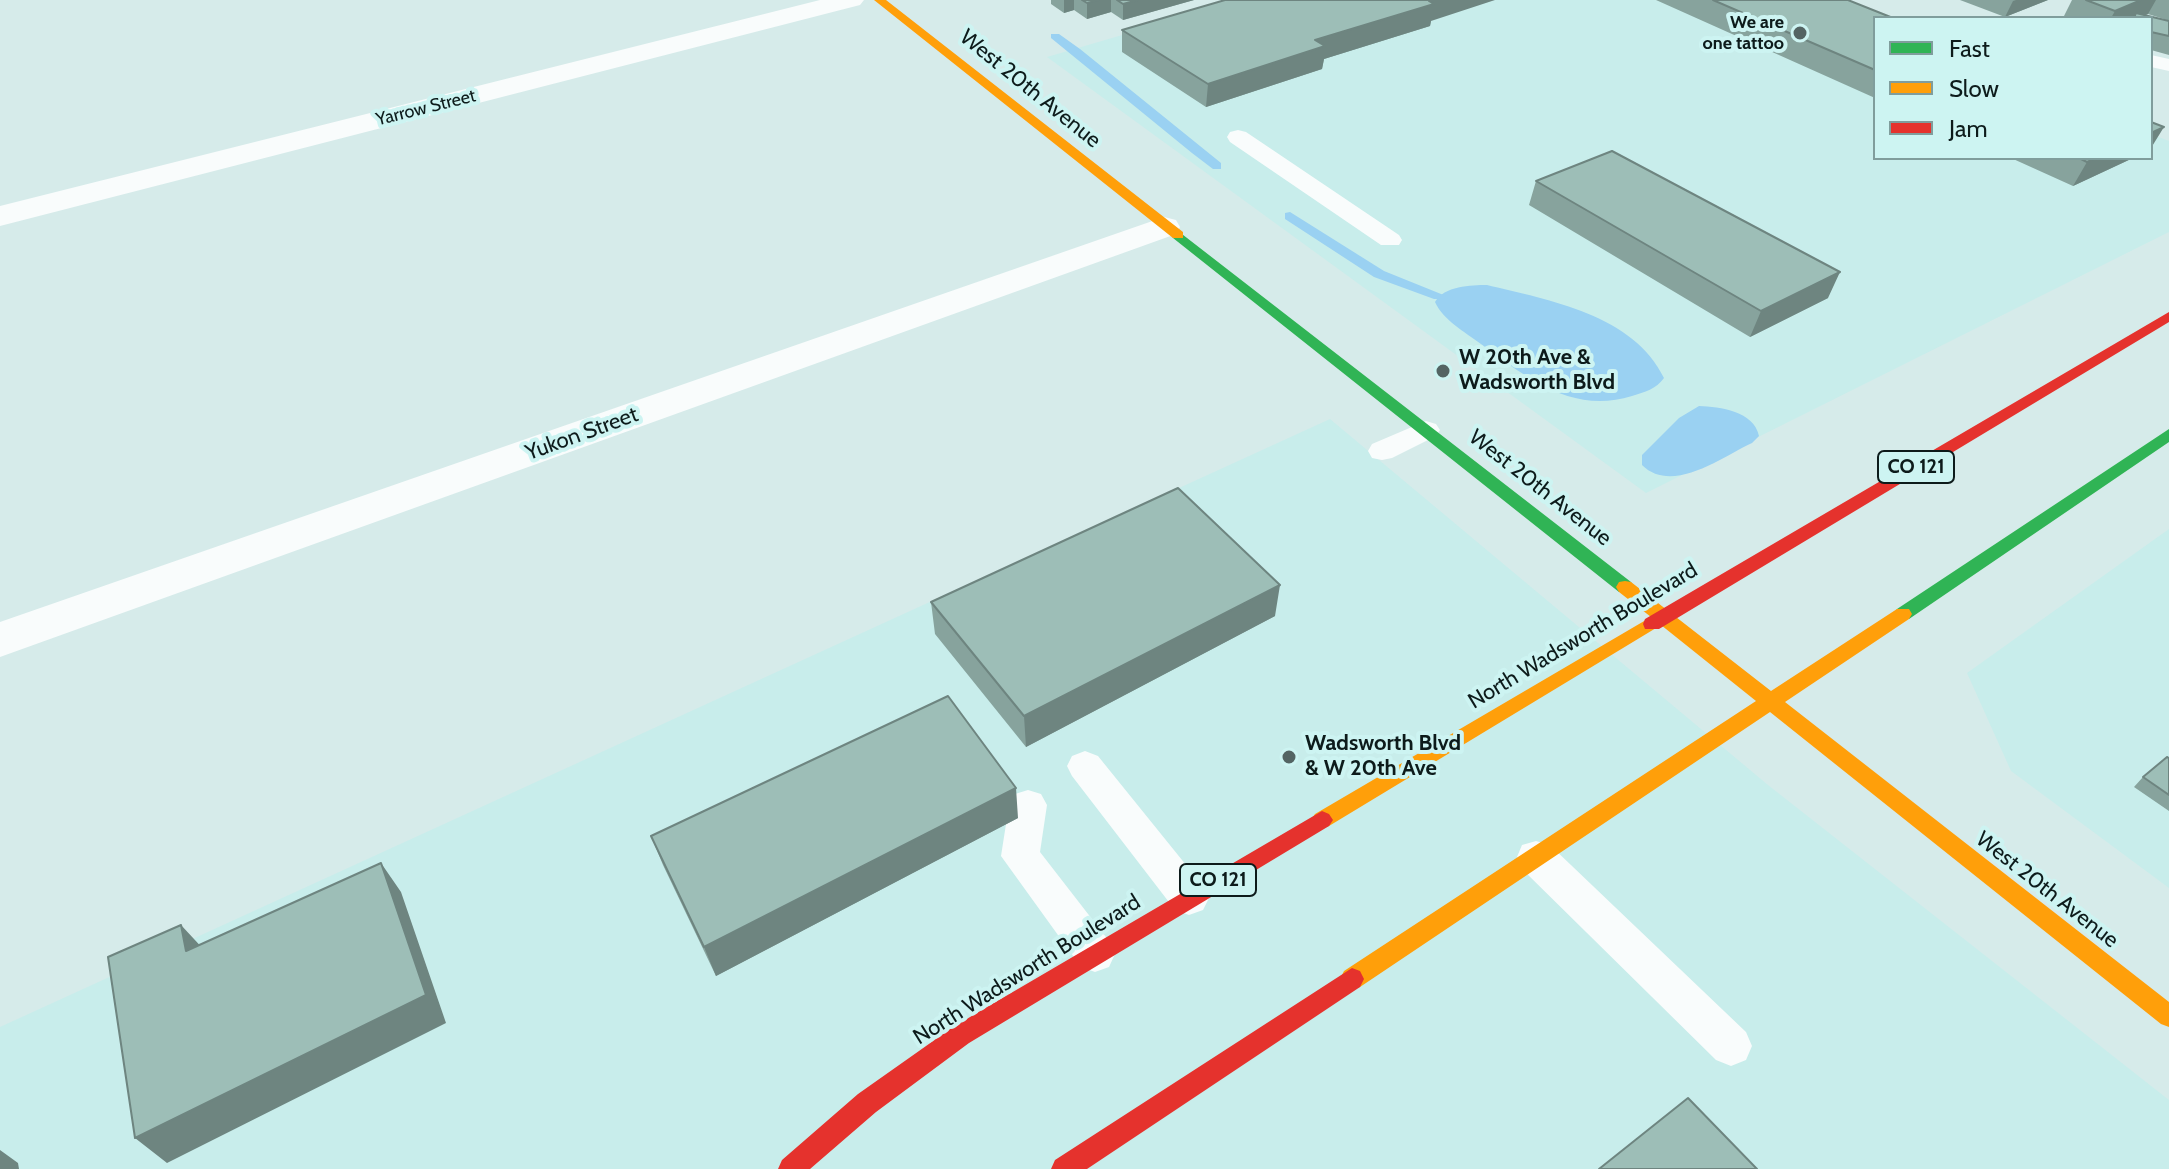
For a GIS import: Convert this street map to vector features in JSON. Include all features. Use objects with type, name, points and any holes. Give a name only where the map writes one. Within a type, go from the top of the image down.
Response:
[{"type":"main road","name":"West 20th Avenue","points":[[879,0],[2169,1016]]},
{"type":"main road","name":"North Wadsworth Boulevard","points":[[791,1169],[867,1103],[961,1035],[2169,316]]},
{"type":"main road","points":[[1064,1169],[1771,703],[2169,434]]},
{"type":"street","name":"Yarrow Street","points":[[0,216],[851,0]]},
{"type":"street","name":"Yukon Street","points":[[0,640],[1164,227]]},
{"type":"lane","points":[[1238,137],[1390,240]]},
{"type":"lane","points":[[1382,451],[1426,430]]},
{"type":"lane","points":[[1085,766],[1189,898]]},
{"type":"lane","points":[[1028,805],[1020,856],[1095,954]]},
{"type":"lane","points":[[1536,857],[1731,1046]]},
{"type":"shaded area","points":[[1242,0],[1819,0],[1873,22],[1873,160],[2153,160],[2153,135],[2169,141],[2169,232],[1646,493],[1047,57]]},
{"type":"shaded area","points":[[1330,419],[1768,785],[2169,1100],[2169,1169],[0,1169],[0,1027]]},
{"type":"shaded area","points":[[2169,529],[2169,888],[2011,771],[1967,673]]},
{"type":"water","points":[[1487,285],[1562,304],[1611,325],[1632,339],[1650,357],[1664,378],[1646,391],[1610,401],[1589,401],[1551,390],[1515,369],[1462,330],[1443,314],[1435,302],[1451,290]]},
{"type":"water","points":[[1699,406],[1726,409],[1743,416],[1756,428],[1759,436],[1752,443],[1712,464],[1682,475],[1654,473],[1642,465],[1642,455],[1679,418]]},
{"type":"building","points":[[1117,0],[1138,0],[1123,4]]},
{"type":"building","points":[[1225,0],[1431,0],[1434,4],[1315,40],[1325,46],[1208,84],[1122,30]]},
{"type":"building","points":[[1713,0],[1848,0],[1888,16],[1873,16],[1873,69]]},
{"type":"building","points":[[2086,0],[2141,0],[2115,11]]},
{"type":"building","points":[[2153,17],[2169,21],[2169,36],[2153,32]]},
{"type":"building","points":[[2153,123],[2164,127],[2153,132]]},
{"type":"building","points":[[1612,151],[1840,272],[1761,311],[1536,181]]},
{"type":"building","points":[[1178,488],[1280,585],[1024,716],[931,602]]},
{"type":"building","points":[[948,696],[1016,788],[704,947],[651,836]]},
{"type":"building","points":[[2169,758],[2169,795],[2143,777]]},
{"type":"building","points":[[381,863],[426,995],[135,1138],[108,957],[181,925],[186,951]]},
{"type":"building","points":[[1688,1098],[1757,1169],[1599,1169]]},
{"type":"waterway","points":[[1055,36],[1217,166]]},
{"type":"waterway","points":[[1290,216],[1379,274],[1439,296]]},
{"type":"traffic: fast","points":[[1178,235],[1625,587]]},
{"type":"traffic: fast","points":[[1903,614],[2169,434]]},
{"type":"traffic: slow","points":[[879,0],[1178,235]]},
{"type":"traffic: slow","points":[[1625,587],[2169,1016]]},
{"type":"traffic: slow","points":[[1352,979],[1903,614]]},
{"type":"traffic: slow","points":[[1322,820],[1652,624]]},
{"type":"traffic: jam","points":[[1652,624],[2169,316]]},
{"type":"traffic: jam","points":[[791,1169],[867,1103],[961,1035],[1322,820]]},
{"type":"traffic: jam","points":[[1064,1169],[1352,979]]},
{"type":"place","name":"We are one tattoo","points":[[1800,33]]},
{"type":"place","name":"W 20th Ave & Wadsworth Blvd","points":[[1443,371]]},
{"type":"place","name":"Wadsworth Blvd & W 20th Ave","points":[[1289,757]]}]
